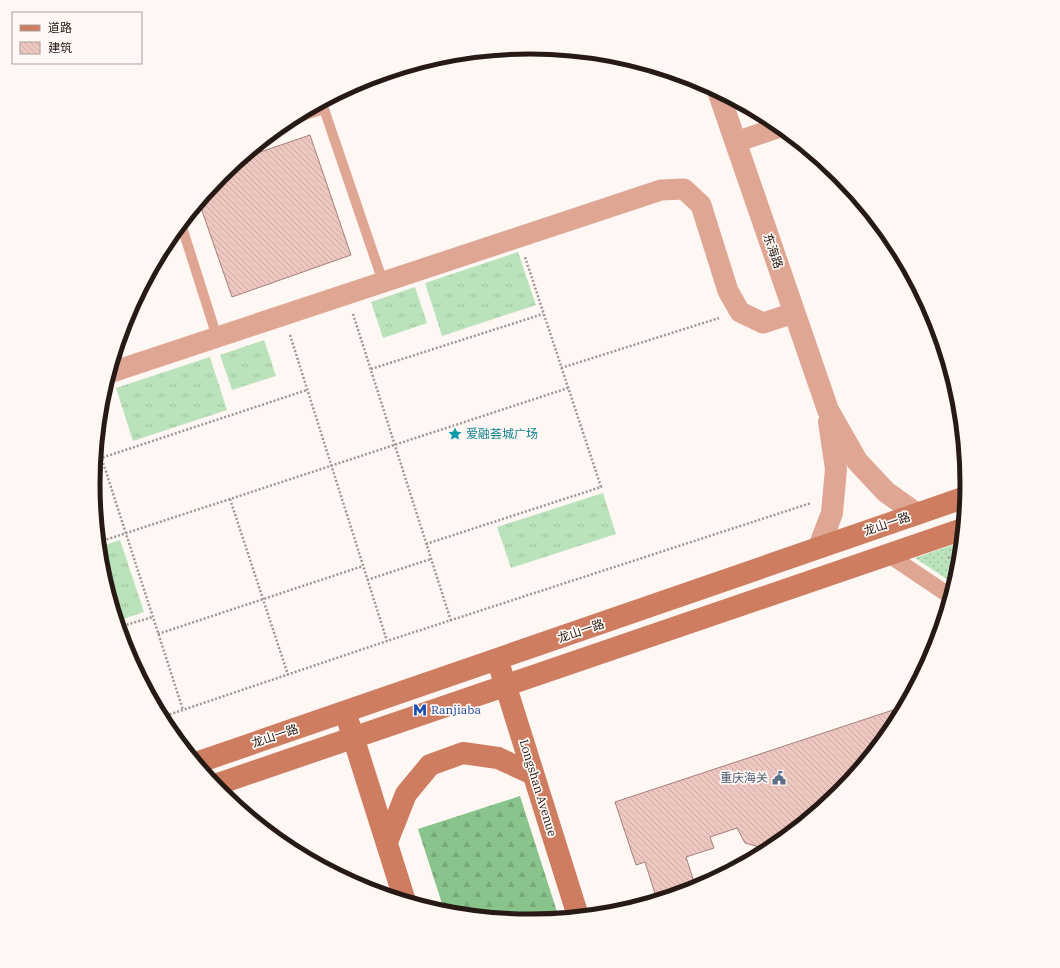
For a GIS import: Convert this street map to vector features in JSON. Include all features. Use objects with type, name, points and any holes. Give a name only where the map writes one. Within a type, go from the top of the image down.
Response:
[{"type":"main road","name":"龙山一路","points":[[201,761],[959,499]]},
{"type":"main road","points":[[221,783],[957,531]]},
{"type":"main road","name":"Longshan Avenue","points":[[497,660],[576,911]]},
{"type":"main road","points":[[345,712],[403,894]]},
{"type":"main road","points":[[387,842],[406,794],[430,766],[463,753],[498,758],[534,774]]},
{"type":"street","name":"东海路","points":[[720,98],[828,410]]},
{"type":"street","points":[[736,142],[773,129]]},
{"type":"street","points":[[116,371],[661,190],[684,189],[701,205],[728,291],[740,312],[763,323],[794,313]]},
{"type":"street","points":[[828,410],[858,461],[886,492],[918,514]]},
{"type":"street","points":[[819,547],[832,513],[836,469],[828,410]]},
{"type":"street","points":[[836,469],[842,472],[849,471],[854,468],[858,461]]},
{"type":"street","points":[[890,555],[946,593]]},
{"type":"lane","points":[[319,110],[324,108],[383,282]]},
{"type":"lane","points":[[182,231],[217,337]]},
{"type":"path","points":[[426,544],[600,487],[519,238]]},
{"type":"path","points":[[347,294],[451,621]]},
{"type":"path","points":[[561,368],[740,312]]},
{"type":"path","points":[[370,369],[543,314]]},
{"type":"path","points":[[283,316],[387,642]]},
{"type":"path","points":[[104,540],[568,388]]},
{"type":"path","points":[[183,710],[101,458],[307,390]]},
{"type":"path","points":[[167,715],[834,496]]},
{"type":"path","points":[[230,499],[288,675]]},
{"type":"path","points":[[367,580],[431,559]]},
{"type":"path","points":[[158,634],[363,566]]},
{"type":"path","points":[[125,626],[153,617]]},
{"type":"green space","points":[[518,252],[536,305],[442,336],[425,283]]},
{"type":"green space","points":[[415,287],[427,323],[383,338],[371,302]]},
{"type":"green space","points":[[264,340],[276,376],[232,390],[220,355]]},
{"type":"green space","points":[[210,357],[227,410],[133,441],[116,388]]},
{"type":"green space","points":[[603,493],[616,534],[511,568],[497,527]]},
{"type":"green space","points":[[120,540],[144,612],[122,619],[108,568],[105,545]]},
{"type":"green space","points":[[955,544],[949,581],[915,558]]},
{"type":"green space","points":[[129,630],[139,664],[133,649],[126,631]]},
{"type":"green space","points":[[520,796],[557,913],[502,913],[442,905],[418,829]]},
{"type":"building","points":[[310,135],[351,255],[232,297],[201,207],[226,180],[255,154]]},
{"type":"building","points":[[896,709],[888,723],[853,768],[814,807],[792,825],[760,847],[745,843],[737,828],[710,837],[714,848],[686,857],[694,881],[668,891],[655,895],[645,862],[636,865],[615,802]]},
{"type":"place","name":"爱融荟城广场","points":[[455,434]]},
{"type":"place","name":"Ranjiaba","points":[[420,710]]},
{"type":"place","name":"重庆海关","points":[[779,778]]}]
